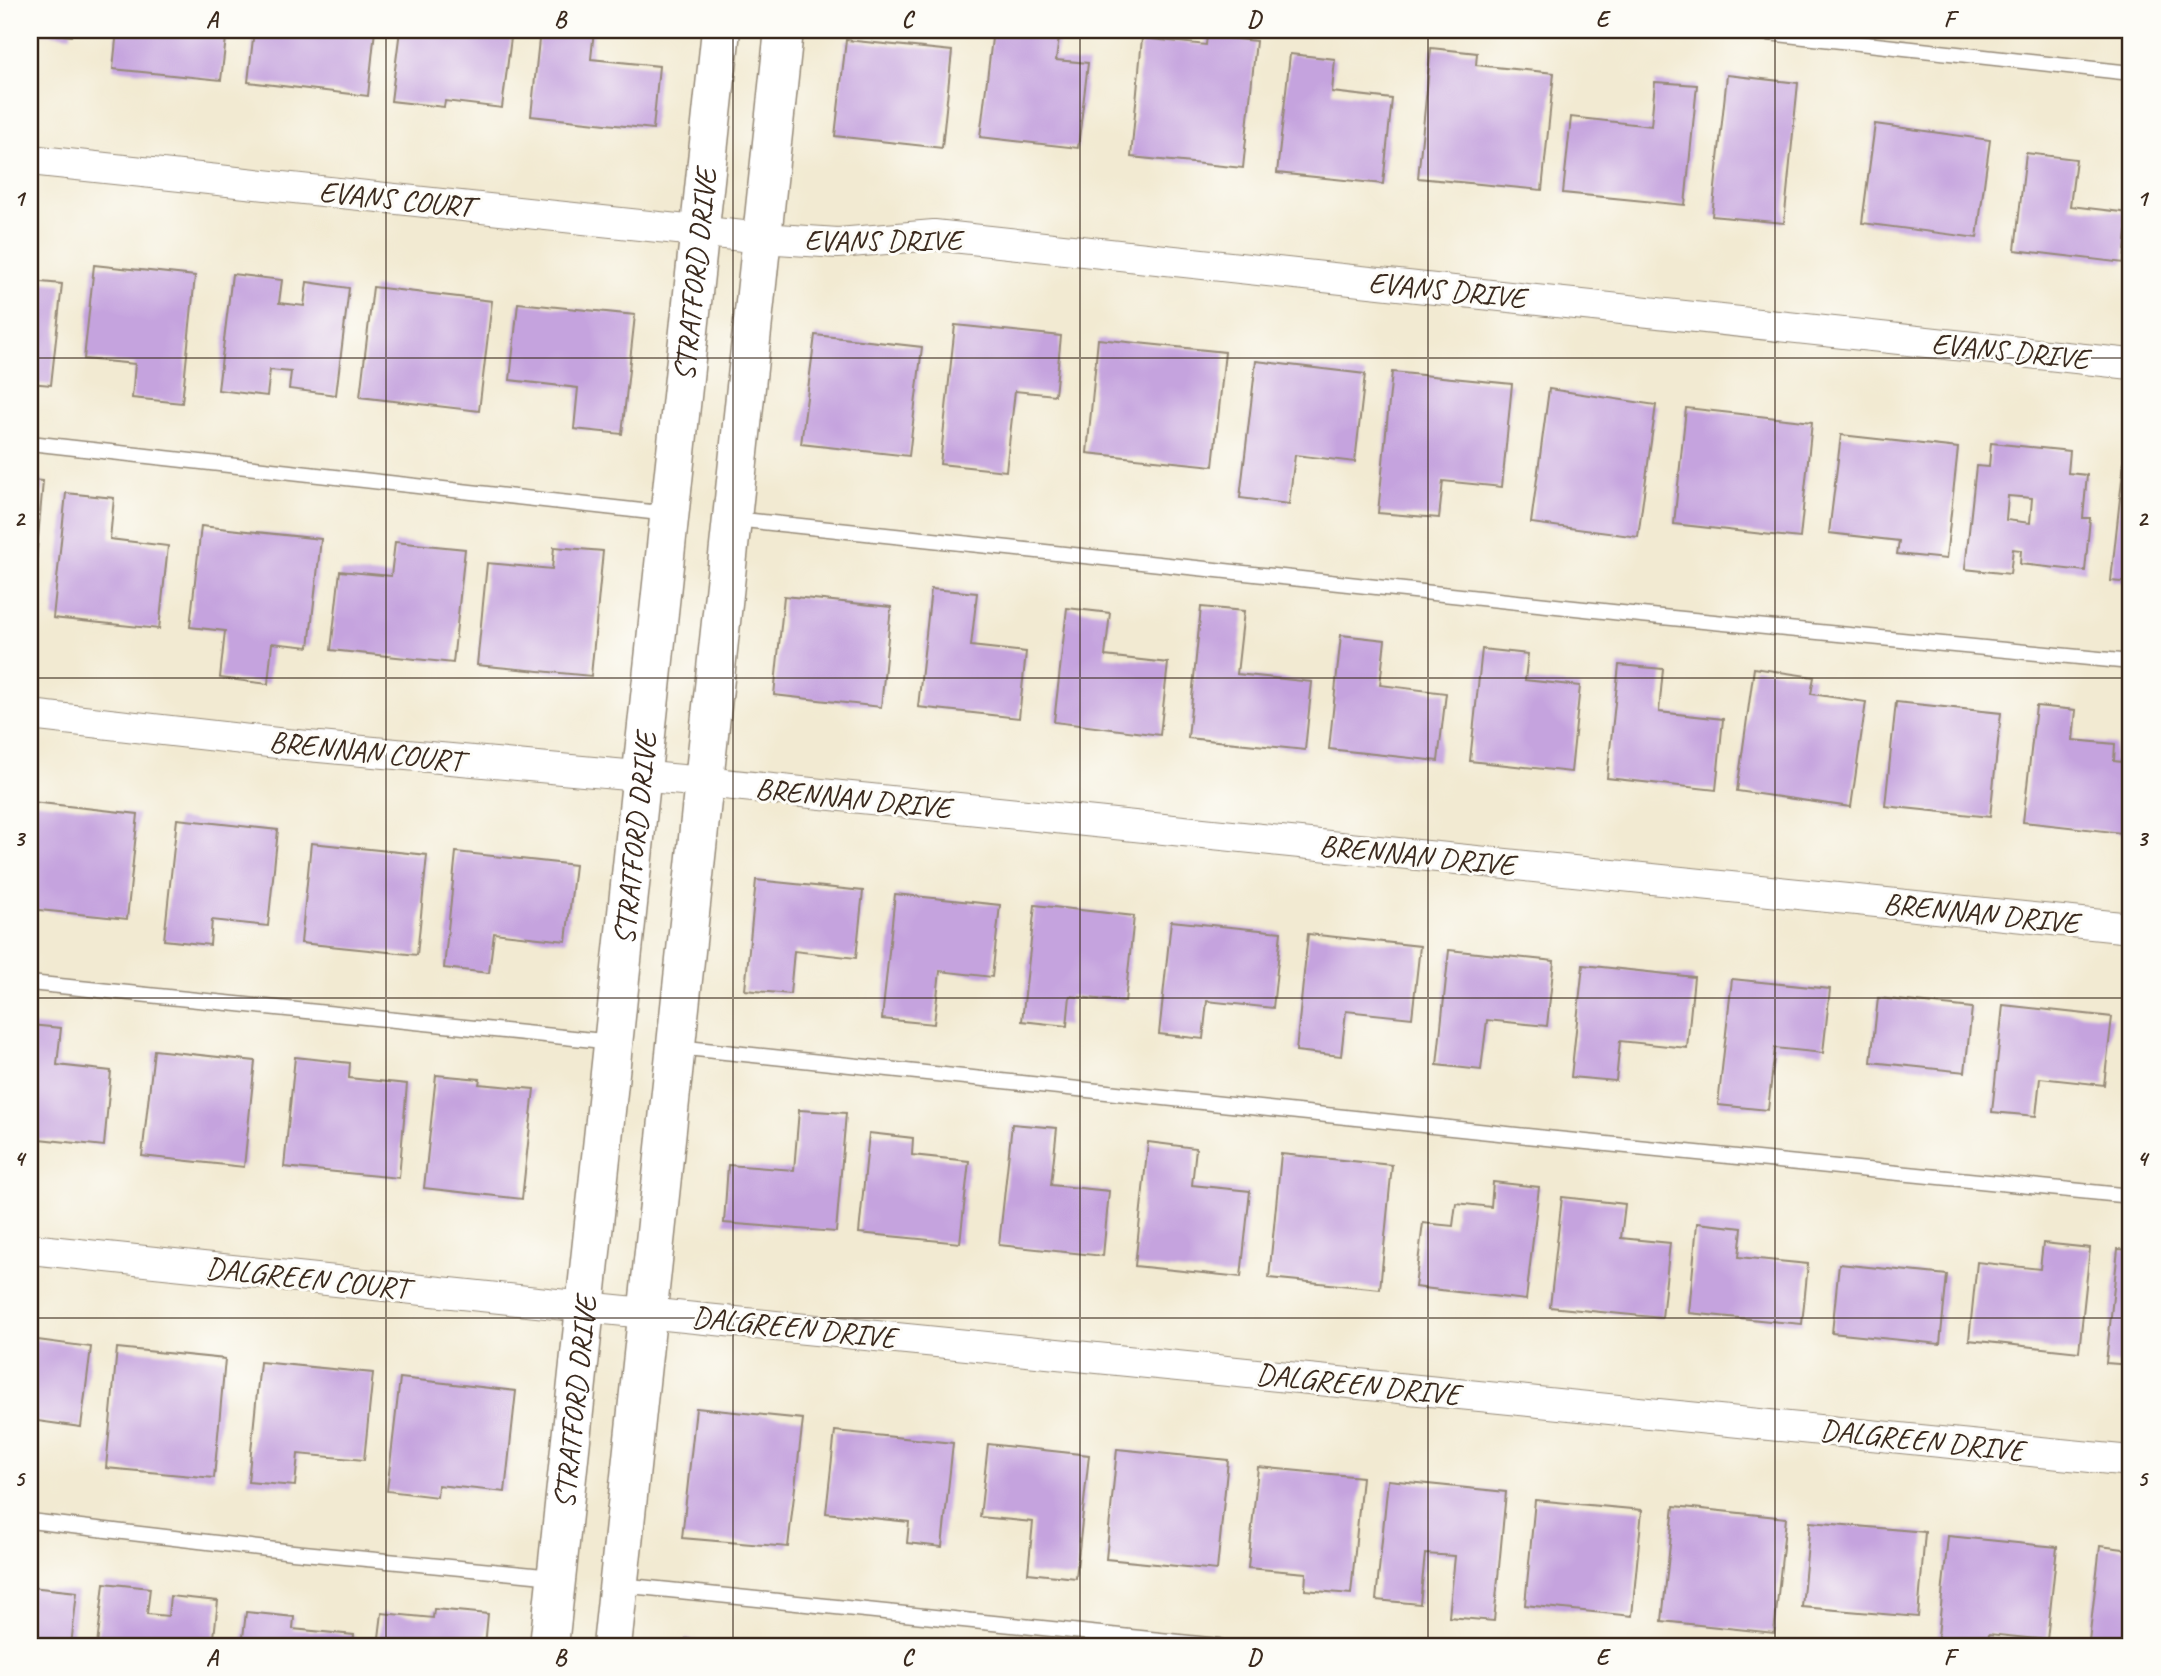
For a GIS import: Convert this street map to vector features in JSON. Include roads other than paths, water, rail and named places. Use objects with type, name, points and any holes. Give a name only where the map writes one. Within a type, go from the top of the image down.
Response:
[{"type":"street","name":"STRATFORD DRIVE","points":[[549,1646],[721,30]]},
{"type":"street","name":"STRATFORD DRIVE","points":[[612,1646],[784,30]]},
{"type":"street","name":"EVANS COURT","points":[[30,160],[762,238]]},
{"type":"street","name":"EVANS DRIVE","points":[[762,238],[838,243],[934,235],[2131,364]]},
{"type":"street","name":"BRENNAN COURT","points":[[30,715],[300,745],[704,782]]},
{"type":"street","name":"BRENNAN DRIVE","points":[[704,782],[2131,928]]},
{"type":"street","name":"DALGREEN COURT","points":[[30,1249],[585,1307]]},
{"type":"street","name":"DALGREEN DRIVE","points":[[585,1307],[2131,1461]]},
{"type":"lane","points":[[1740,30],[2131,73]]},
{"type":"lane","points":[[30,443],[670,514]]},
{"type":"lane","points":[[733,519],[1627,613],[2131,662]]},
{"type":"lane","points":[[30,982],[614,1042]]},
{"type":"lane","points":[[676,1047],[2131,1196]]},
{"type":"lane","points":[[30,1521],[293,1552],[556,1577]]},
{"type":"lane","points":[[619,1585],[1219,1646]]}]
